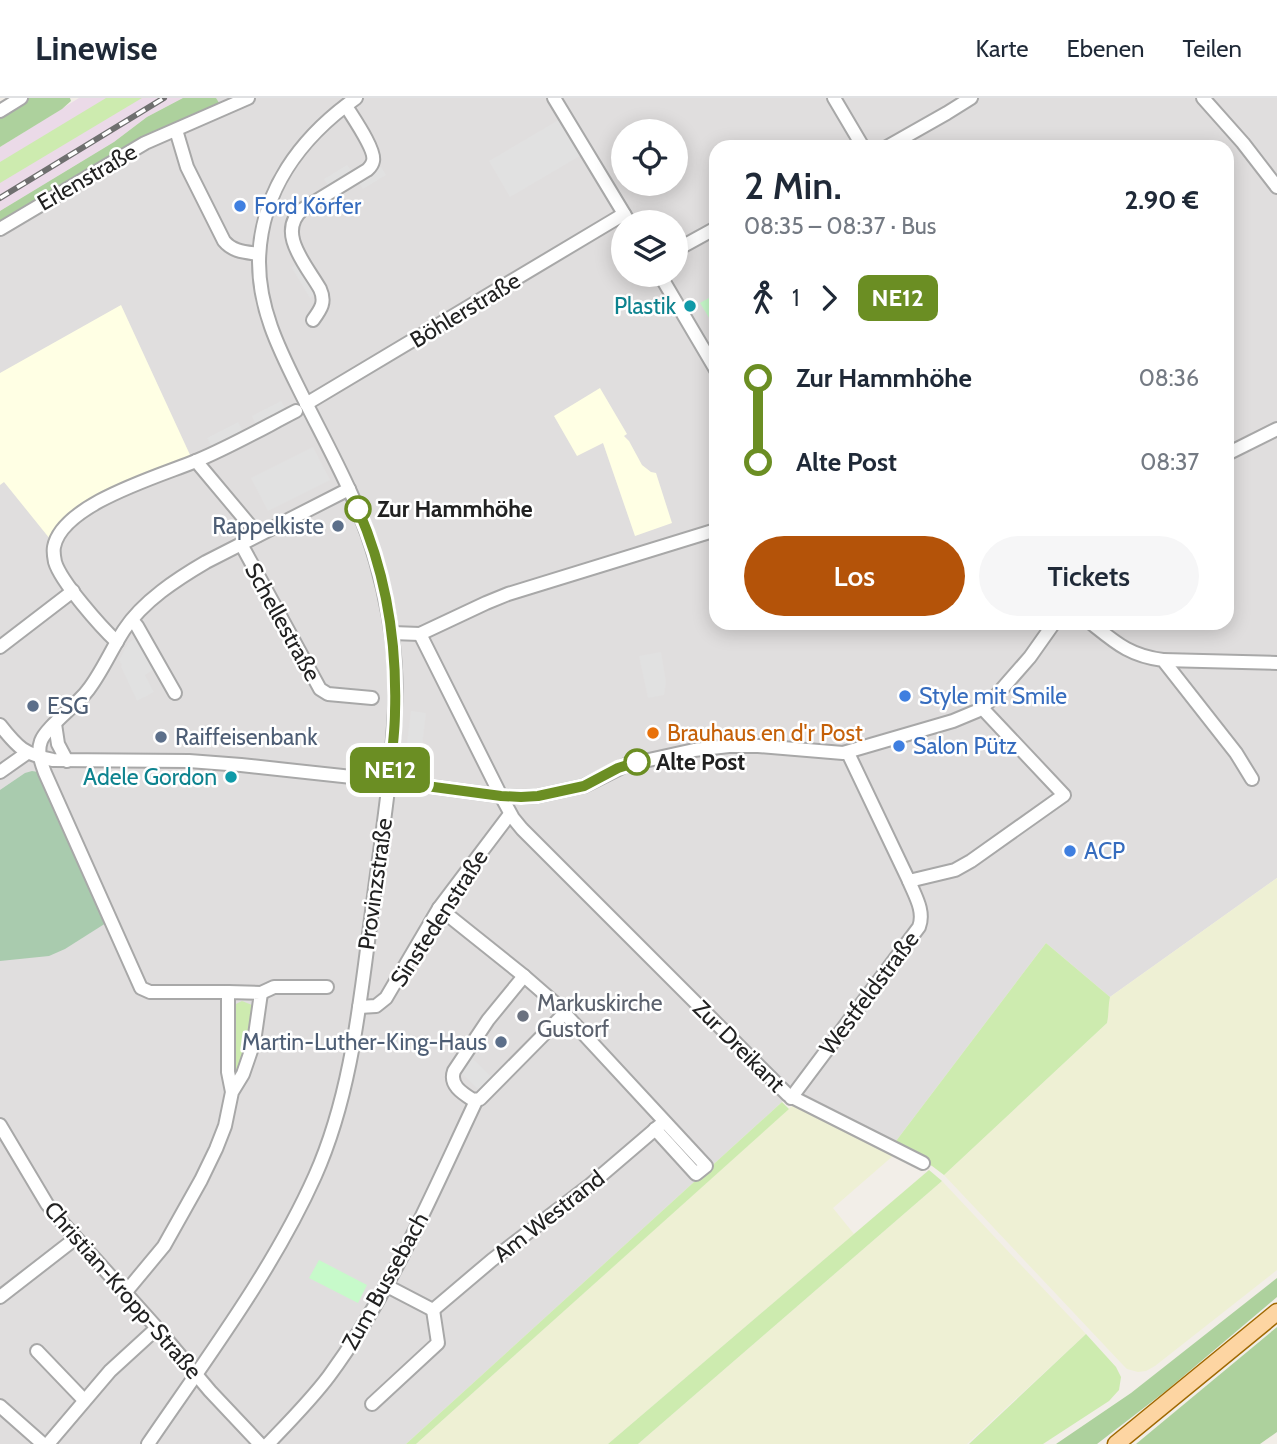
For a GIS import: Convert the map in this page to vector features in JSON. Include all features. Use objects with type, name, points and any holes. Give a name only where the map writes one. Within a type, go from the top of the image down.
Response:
[{"type":"main road","points":[[1116,1444],[1277,1311]]},
{"type":"street","points":[[0,111],[21,98]]},
{"type":"street","name":"Erlenstraße","points":[[0,229],[131,151],[248,98]]},
{"type":"street","points":[[554,98],[621,210]]},
{"type":"street","points":[[834,98],[859,140]]},
{"type":"street","points":[[899,140],[971,98]]},
{"type":"street","points":[[1203,98],[1277,187]]},
{"type":"street","name":"Provinzstraße","points":[[148,1444],[255,1286],[314,1177],[338,1108],[359,1007],[396,713],[392,633],[375,556],[363,522],[349,489],[301,407],[275,340],[260,283],[259,254],[265,218],[287,168],[307,141],[351,102],[372,151],[374,160],[371,167],[303,209],[293,222],[291,232],[293,243],[323,297],[321,308],[313,320]]},
{"type":"street","points":[[176,130],[187,167],[224,241],[236,250],[259,254]]},
{"type":"street","name":"Böhlerstraße","points":[[117,642],[73,591],[60,572],[54,556],[57,538],[66,525],[81,512],[172,469],[196,461],[301,407],[611,227]]},
{"type":"street","points":[[688,243],[709,232]]},
{"type":"street","points":[[667,287],[709,358]]},
{"type":"street","points":[[1234,450],[1277,429]]},
{"type":"street","points":[[196,461],[258,535]]},
{"type":"street","name":"Schellestraße","points":[[33,755],[41,740],[88,690],[132,620],[151,601],[187,573],[349,489]]},
{"type":"street","points":[[392,633],[420,634],[508,594],[709,532]]},
{"type":"street","name":"Schellestraße","points":[[241,544],[320,689],[328,694],[372,698]]},
{"type":"street","points":[[0,647],[73,591]]},
{"type":"street","points":[[132,620],[175,693]]},
{"type":"street","points":[[0,725],[13,742],[33,755],[67,761],[189,761],[389,781],[501,796],[538,796],[584,786],[626,765],[675,754],[715,747],[758,746],[835,754],[953,721],[982,708],[1002,690],[1049,630]]},
{"type":"street","points":[[1100,630],[1128,651],[1145,657],[1163,660],[1277,663]]},
{"type":"street","points":[[420,634],[501,796]]},
{"type":"street","points":[[1163,660],[1237,752],[1252,779]]},
{"type":"street","points":[[909,881],[963,866],[1064,795],[982,708]]},
{"type":"street","points":[[55,724],[58,744],[67,761]]},
{"type":"street","name":"Westfeldstraße","points":[[791,1098],[922,920],[922,913],[909,881],[848,752]]},
{"type":"street","points":[[0,772],[33,755]]},
{"type":"street","points":[[33,755],[47,778],[142,989],[150,992],[261,993],[274,987],[327,987]]},
{"type":"street","name":"Zur Dreikant","points":[[501,796],[522,829],[791,1098],[923,1163]]},
{"type":"street","name":"Sinstedenstraße","points":[[359,1007],[374,1007],[385,1000],[439,908],[510,814]]},
{"type":"street","points":[[439,908],[524,976],[565,1013],[476,1101],[455,1086],[452,1081],[453,1073],[488,1020],[524,976]]},
{"type":"street","points":[[228,992],[228,1072],[232,1092]]},
{"type":"street","points":[[125,1293],[164,1246],[216,1149],[225,1126],[232,1092],[243,1074],[254,1042],[261,993]]},
{"type":"street","name":"Am Westrand","points":[[433,1310],[492,1260],[580,1193],[660,1125],[565,1013]]},
{"type":"street","name":"Zum Bussebach","points":[[268,1444],[328,1377],[349,1346],[422,1216],[476,1101]]},
{"type":"street","name":"Christian-Kropp-Straße","points":[[0,1125],[47,1204],[217,1399],[260,1444]]},
{"type":"street","points":[[0,1297],[76,1238]]},
{"type":"street","points":[[372,1404],[438,1343],[433,1310],[385,1285]]},
{"type":"street","points":[[0,1406],[46,1444],[110,1371],[156,1328]]},
{"type":"street","points":[[37,1351],[85,1400]]},
{"type":"shaded area","points":[[79,98],[183,98],[147,117],[114,142],[0,211],[0,147]]},
{"type":"shaded area","points":[[183,98],[1277,98],[1277,878],[1110,997],[1046,943],[893,1145],[791,1091],[406,1444],[0,1444],[0,211],[114,142],[147,117]]},
{"type":"shaded area","points":[[562,118],[583,154],[510,197],[489,161]]},
{"type":"shaded area","points":[[347,165],[353,173],[329,187],[324,179]]},
{"type":"shaded area","points":[[381,167],[386,175],[363,189],[358,181]]},
{"type":"shaded area","points":[[299,260],[317,291],[310,298],[292,268]]},
{"type":"shaded area","points":[[121,305],[191,457],[143,474],[80,506],[54,530],[50,539],[4,482],[0,485],[0,373]]},
{"type":"shaded area","points":[[600,388],[642,465],[656,473],[672,523],[635,536],[603,443],[577,456],[554,416]]},
{"type":"shaded area","points":[[281,401],[286,410],[256,425],[252,416]]},
{"type":"shaded area","points":[[238,422],[243,431],[212,447],[207,438]]},
{"type":"shaded area","points":[[313,447],[330,480],[268,511],[251,478]]},
{"type":"shaded area","points":[[137,638],[154,669],[145,675],[154,692],[137,701],[119,660],[128,643]]},
{"type":"shaded area","points":[[661,652],[666,682],[664,695],[648,698],[639,656]]},
{"type":"shaded area","points":[[411,711],[426,713],[419,770],[404,768]]},
{"type":"shaded area","points":[[32,771],[38,772],[106,923],[49,956],[0,961],[0,790]]},
{"type":"shaded area","points":[[1277,878],[1277,1270],[1155,1366],[1138,1372],[1127,1369],[944,1175],[1107,1023],[1110,997]]},
{"type":"shaded area","points":[[471,1057],[494,1079],[481,1092],[460,1072]]},
{"type":"shaded area","points":[[794,1104],[894,1155],[833,1208],[854,1234],[608,1444],[416,1444]]},
{"type":"shaded area","points":[[942,1181],[1086,1334],[967,1444],[638,1444]]},
{"type":"green space","points":[[29,98],[70,98],[71,101],[0,147],[0,115]]},
{"type":"green space","points":[[106,98],[142,98],[0,183],[0,162]]},
{"type":"green space","points":[[183,98],[216,98],[221,106],[0,223],[0,211],[114,142],[147,117]]},
{"type":"green space","points":[[709,298],[709,318],[700,303]]},
{"type":"green space","points":[[1046,943],[1110,997],[1107,1023],[944,1175],[893,1145]]},
{"type":"green space","points":[[242,1001],[252,1005],[253,1024],[245,1056],[232,1084],[233,1010],[236,1004]]},
{"type":"green space","points":[[782,1102],[789,1109],[416,1444],[406,1444]]},
{"type":"green space","points":[[929,1170],[942,1181],[638,1444],[608,1444]]},
{"type":"green space","points":[[319,1260],[367,1285],[358,1303],[309,1278]]},
{"type":"green space","points":[[1277,1278],[1277,1297],[1167,1390],[1097,1444],[1056,1444],[1131,1393]]},
{"type":"green space","points":[[1277,1327],[1277,1432],[1260,1444],[1136,1444]]},
{"type":"green space","points":[[1086,1334],[1116,1367],[1121,1377],[1119,1390],[1109,1401],[1043,1444],[969,1444]]},
{"type":"railway","points":[[0,198],[164,98]]},
{"type":"bus line","name":"NE12","points":[[358,509],[382,581],[392,633],[396,713],[389,781],[501,796],[538,796],[584,786],[618,768],[637,762]]},
{"type":"place","name":"Ford Körfer","points":[[240,206]]},
{"type":"place","name":"Plastik","points":[[690,306]]},
{"type":"place","name":"Zur Hammhöhe","points":[[358,509]]},
{"type":"place","name":"Rappelkiste","points":[[338,526]]},
{"type":"place","name":"Style mit Smile","points":[[905,696]]},
{"type":"place","name":"ESG","points":[[33,706]]},
{"type":"place","name":"Brauhaus en d'r Post","points":[[653,733]]},
{"type":"place","name":"Raiffeisenbank","points":[[161,737]]},
{"type":"place","name":"Salon Pütz","points":[[899,746]]},
{"type":"place","name":"Alte Post","points":[[637,762]]},
{"type":"place","name":"Adele Gordon","points":[[231,777]]},
{"type":"place","name":"ACP","points":[[1070,851]]},
{"type":"place","name":"Markuskirche Gustorf","points":[[523,1016]]},
{"type":"place","name":"Martin-Luther-King-Haus","points":[[501,1042]]}]
